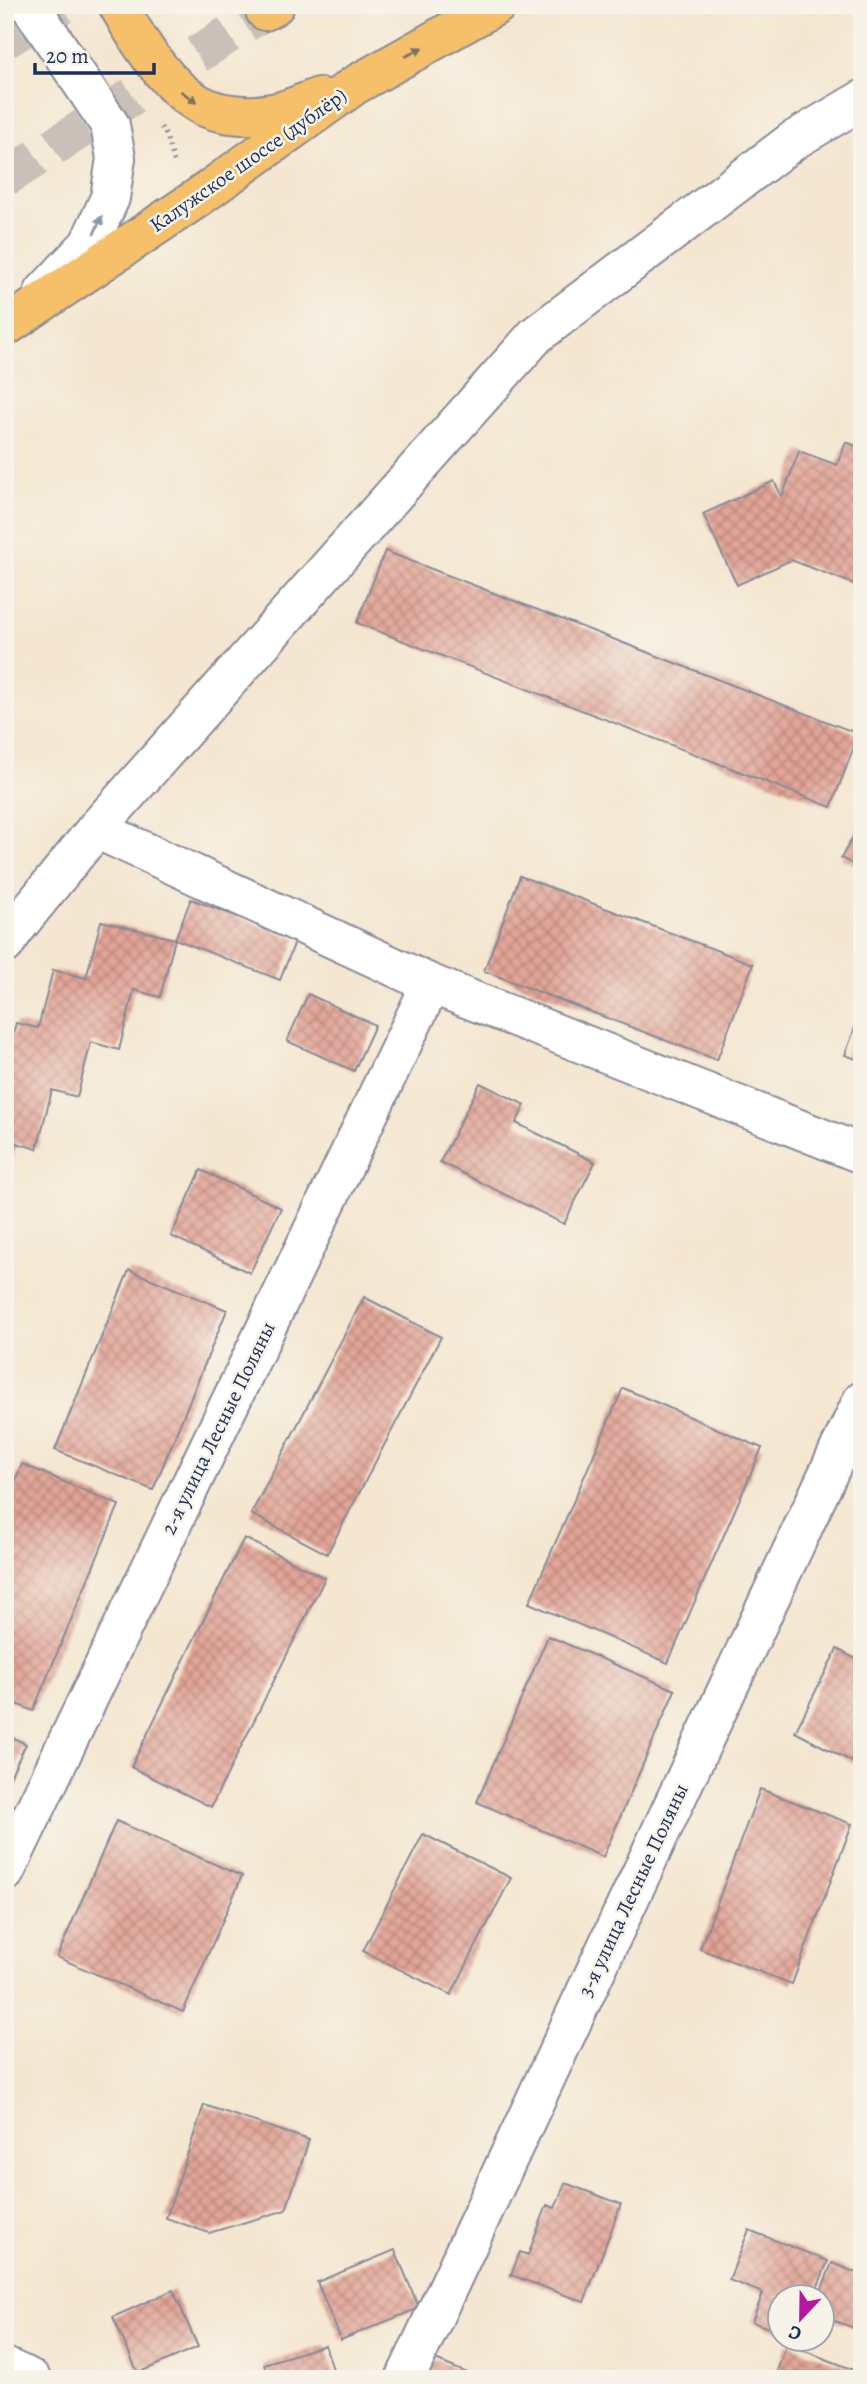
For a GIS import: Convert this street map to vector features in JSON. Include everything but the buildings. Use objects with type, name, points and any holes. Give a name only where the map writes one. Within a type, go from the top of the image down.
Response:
[{"type":"main road","points":[[118,5],[151,55],[173,82],[201,105],[229,114],[274,113],[355,85]]},
{"type":"main road","name":"Калужское шоссе (дублёр)","points":[[14,321],[196,199],[355,85],[498,5]]},
{"type":"street","points":[[14,321],[89,243],[110,198],[116,158],[110,125],[30,5]]},
{"type":"street","points":[[5,944],[96,829],[536,335],[794,140],[862,100]]},
{"type":"street","points":[[96,829],[431,985],[862,1154]]},
{"type":"street","name":"2-я улица Лесные Поляны","points":[[5,1872],[431,985]]},
{"type":"street","name":"3-я улица Лесные Поляны","points":[[405,2379],[862,1401]]},
{"type":"street","points":[[5,2367],[31,2379]]},
{"type":"tunnel","points":[[5,40],[62,5]]},
{"type":"tunnel","points":[[5,178],[265,11]]}]
